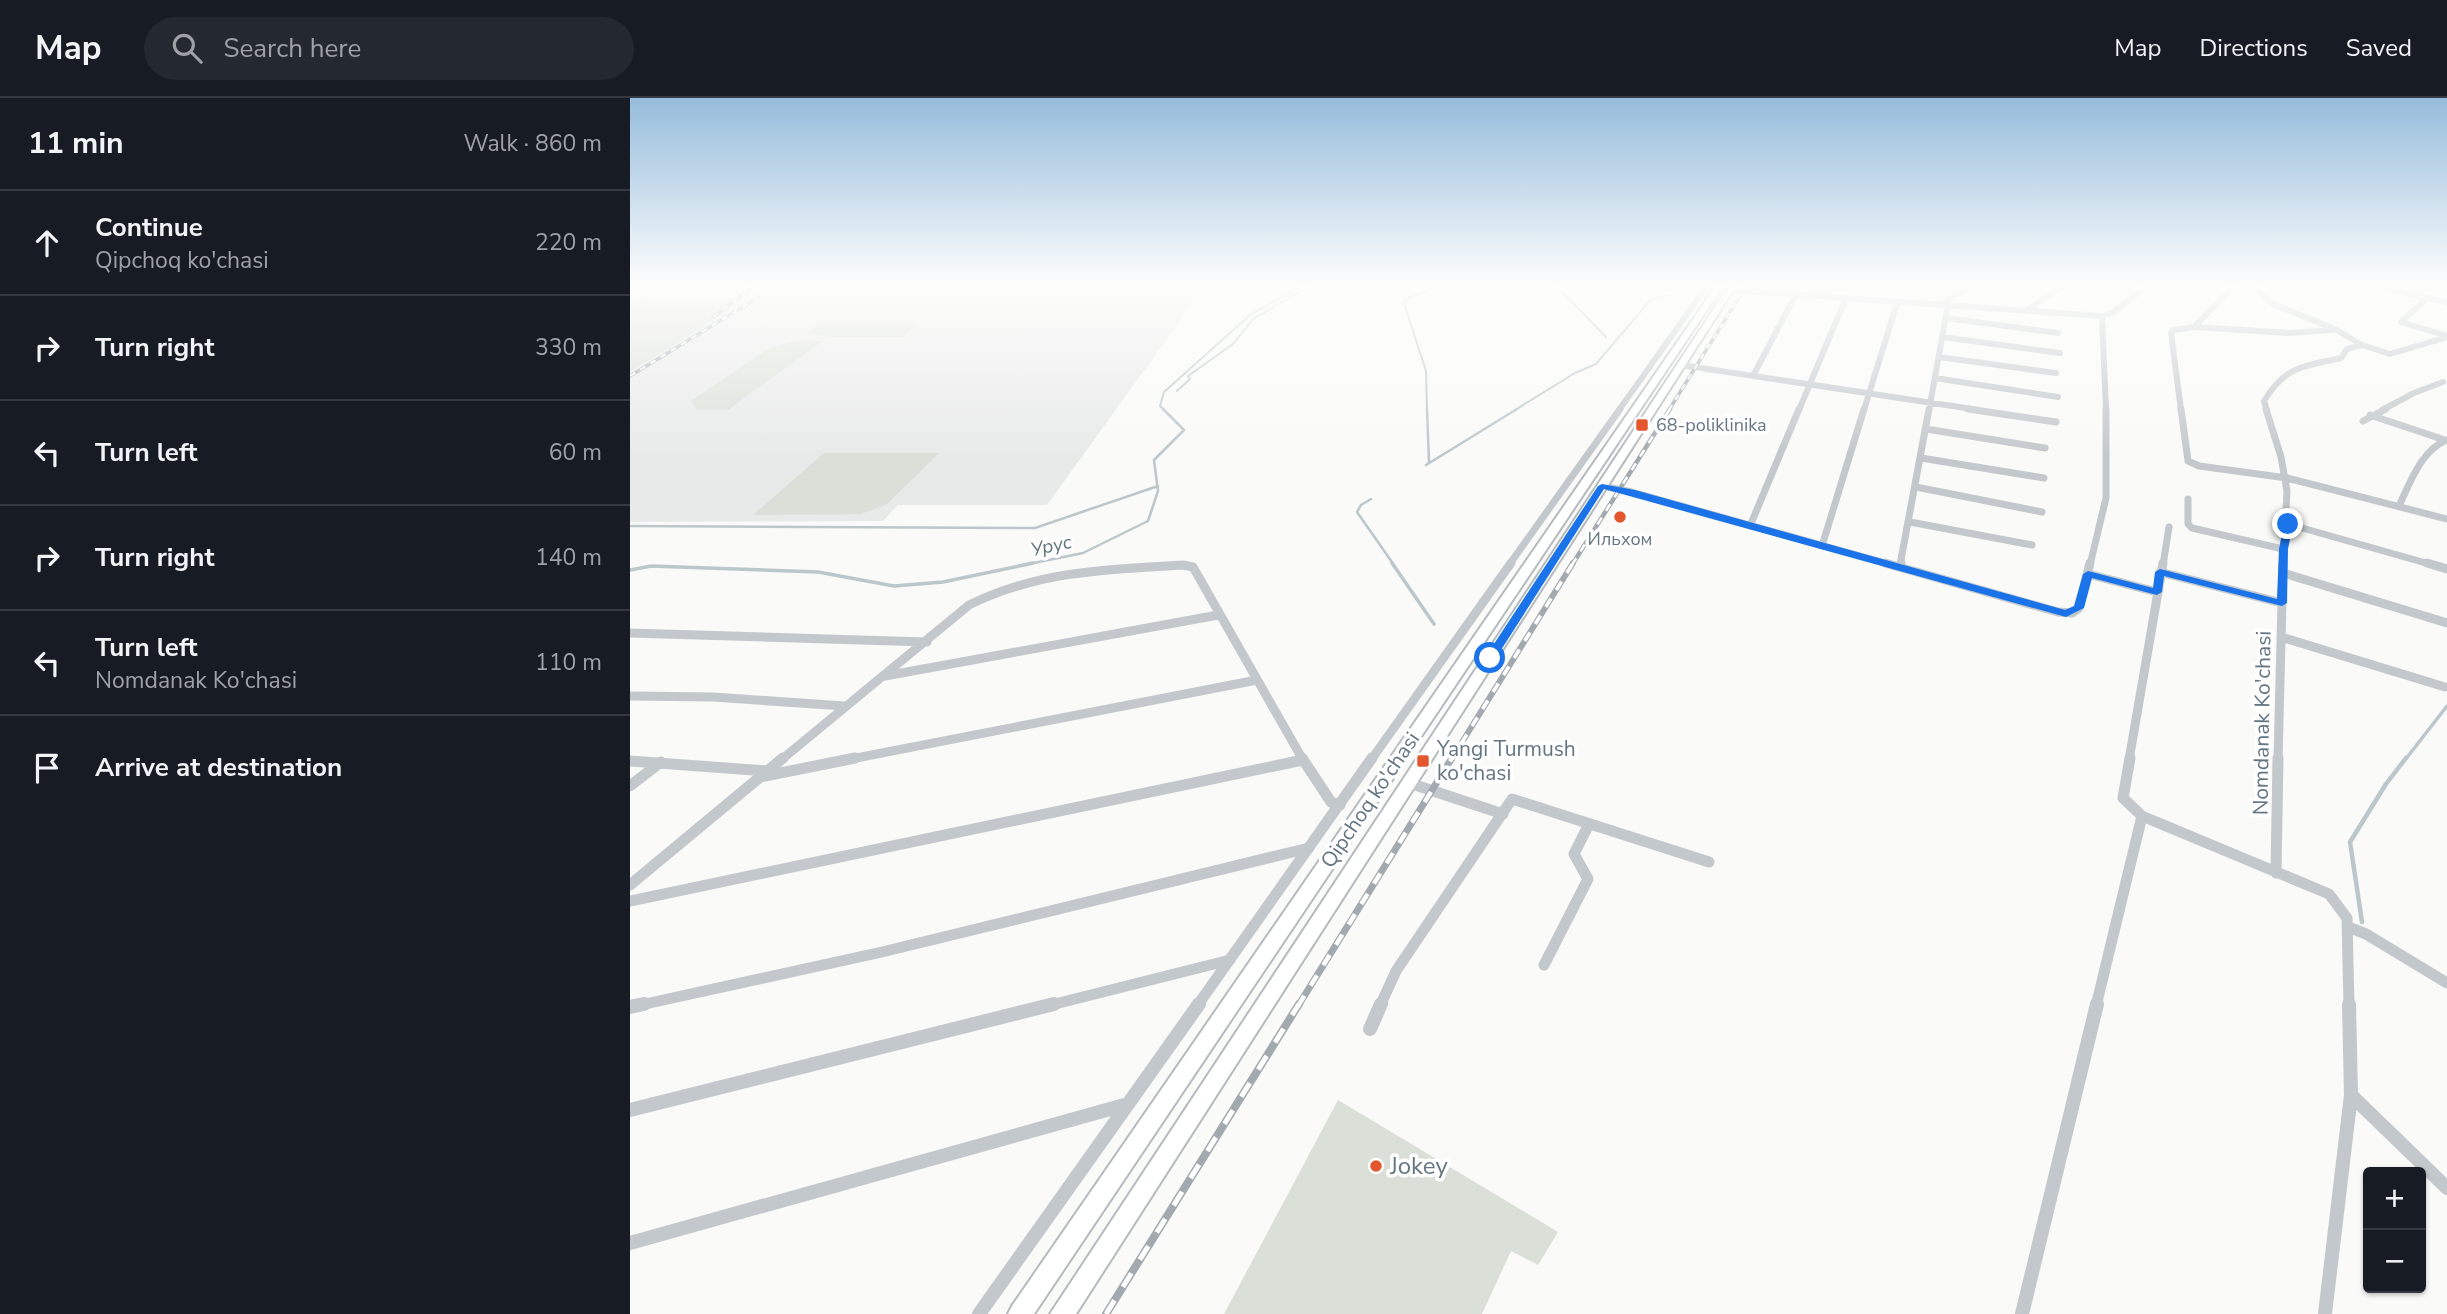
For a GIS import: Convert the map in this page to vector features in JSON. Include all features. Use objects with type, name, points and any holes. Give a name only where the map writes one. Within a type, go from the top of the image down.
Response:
[{"type":"main road","name":"Qipchoq ko'chasi","points":[[1020,1314],[1690,343]]},
{"type":"main road","name":"Qipchoq ko'chasi","points":[[1062,1314],[1695,343]]},
{"type":"street","points":[[979,1314],[1667,343]]},
{"type":"street","points":[[1753,376],[1770,343]]},
{"type":"street","points":[[1751,526],[1827,343]]},
{"type":"street","points":[[1822,546],[1885,343]]},
{"type":"street","points":[[1900,567],[1942,343]]},
{"type":"street","points":[[1985,343],[2060,353]]},
{"type":"street","points":[[1602,486],[2066,614],[2079,608],[2106,498],[2104,343]]},
{"type":"street","points":[[2172,343],[2188,461],[2199,466],[2287,478],[2447,519]]},
{"type":"street","points":[[2358,343],[2390,354],[2428,343]]},
{"type":"street","name":"Nomdanak Ko'chasi","points":[[2276,873],[2283,549],[2288,524],[2287,478],[2264,401],[2273,384],[2296,365],[2341,358],[2347,349],[2362,345]]},
{"type":"street","points":[[1939,357],[2056,373]]},
{"type":"street","points":[[1681,365],[2056,422]]},
{"type":"street","points":[[1935,378],[2058,397]]},
{"type":"street","points":[[2362,421],[2414,393],[2443,382]]},
{"type":"street","points":[[2370,415],[2446,440]]},
{"type":"street","points":[[1926,429],[2045,448]]},
{"type":"street","points":[[2399,506],[2418,467],[2440,441],[2446,440]]},
{"type":"street","points":[[1921,458],[2044,478]]},
{"type":"street","points":[[1916,487],[2042,512]]},
{"type":"street","points":[[2188,499],[2188,524],[2192,528],[2283,549]]},
{"type":"street","points":[[1910,522],[2032,545]]},
{"type":"street","points":[[2288,524],[2447,569]]},
{"type":"street","points":[[2169,527],[2123,793],[2127,804],[2142,816],[2329,894],[2342,908],[2348,927],[2351,1095],[2325,1314]]},
{"type":"street","points":[[630,885],[969,605],[984,596],[1034,579],[1092,572],[1191,566],[1303,760],[1331,802],[1340,805]]},
{"type":"street","points":[[2160,572],[2282,603]]},
{"type":"street","points":[[2283,573],[2447,623]]},
{"type":"street","points":[[2088,574],[2157,592]]},
{"type":"street","points":[[881,677],[1218,615]]},
{"type":"street","points":[[630,633],[704,637],[830,636],[927,642]]},
{"type":"street","points":[[2281,637],[2445,687]]},
{"type":"street","points":[[630,761],[763,774],[1257,680]]},
{"type":"street","points":[[630,696],[713,697],[844,706]]},
{"type":"street","points":[[630,901],[1303,760]]},
{"type":"street","points":[[630,786],[661,762]]},
{"type":"street","points":[[1409,783],[1451,794],[1503,814]]},
{"type":"street","points":[[1370,1029],[1396,971],[1512,799],[1709,862]]},
{"type":"street","points":[[2022,1314],[2142,816]]},
{"type":"street","points":[[1544,965],[1588,879],[1574,854],[1589,824]]},
{"type":"street","points":[[630,1007],[883,952],[1309,848]]},
{"type":"street","points":[[2348,927],[2366,934],[2447,983]]},
{"type":"street","points":[[630,1110],[1230,960]]},
{"type":"street","points":[[2351,1095],[2447,1188]]},
{"type":"street","points":[[630,1243],[1128,1104]]},
{"type":"shaded area","points":[[630,343],[1164,343],[1047,505],[898,505],[883,521],[630,522]]},
{"type":"shaded area","points":[[630,343],[677,343],[630,372]]},
{"type":"shaded area","points":[[792,343],[821,343],[728,410],[697,410],[691,401],[769,348]]},
{"type":"shaded area","points":[[824,453],[939,453],[887,504],[861,514],[753,515]]},
{"type":"shaded area","name":"Jokey","points":[[1338,1100],[1558,1232],[1538,1265],[1511,1251],[1482,1314],[1224,1314]]},
{"type":"waterway","name":"Урус","points":[[1157,486],[1154,460],[1184,430],[1160,406],[1164,392],[1219,343]]},
{"type":"waterway","points":[[1177,391],[1190,379],[1188,376],[1234,343]]},
{"type":"waterway","points":[[1417,343],[1426,371],[1427,410]]},
{"type":"waterway","points":[[1515,410],[1575,373],[1596,364],[1614,343]]},
{"type":"waterway","points":[[1427,409],[1429,462]]},
{"type":"waterway","points":[[1426,465],[1517,409]]},
{"type":"waterway","points":[[630,526],[1035,528],[1157,486]]},
{"type":"waterway","name":"Урус","points":[[1024,565],[1083,553],[1148,521],[1157,486]]},
{"type":"waterway","points":[[1371,499],[1361,505],[1357,512],[1394,565]]},
{"type":"waterway","name":"Урус","points":[[630,570],[651,566],[818,572],[894,586],[943,582],[1033,563]]},
{"type":"waterway","points":[[1392,563],[1434,624]]},
{"type":"waterway","points":[[2405,760],[2447,706]]},
{"type":"waterway","points":[[2362,922],[2350,842],[2386,784],[2406,758]]},
{"type":"railway","points":[[630,376],[684,343]]},
{"type":"railway","points":[[1669,410],[1711,343]]},
{"type":"railway","points":[[1572,565],[1670,409]]},
{"type":"railway","points":[[1451,760],[1573,563]]},
{"type":"railway","points":[[1298,1006],[1452,758]]},
{"type":"railway","points":[[1106,1314],[1299,1004]]},
{"type":"place","name":"68-poliklinika","points":[[1642,425]]},
{"type":"place","name":"Ильхом","points":[[1620,517]]},
{"type":"place","name":"Yangi Turmush ko'chasi","points":[[1423,761]]},
{"type":"place","name":"Jokey","points":[[1376,1166]]},
{"type":"route","points":[[1490,658],[1602,486],[1632,492],[2066,614],[2079,608],[2088,574],[2157,592],[2160,572],[2282,603],[2283,549],[2288,524]]}]
